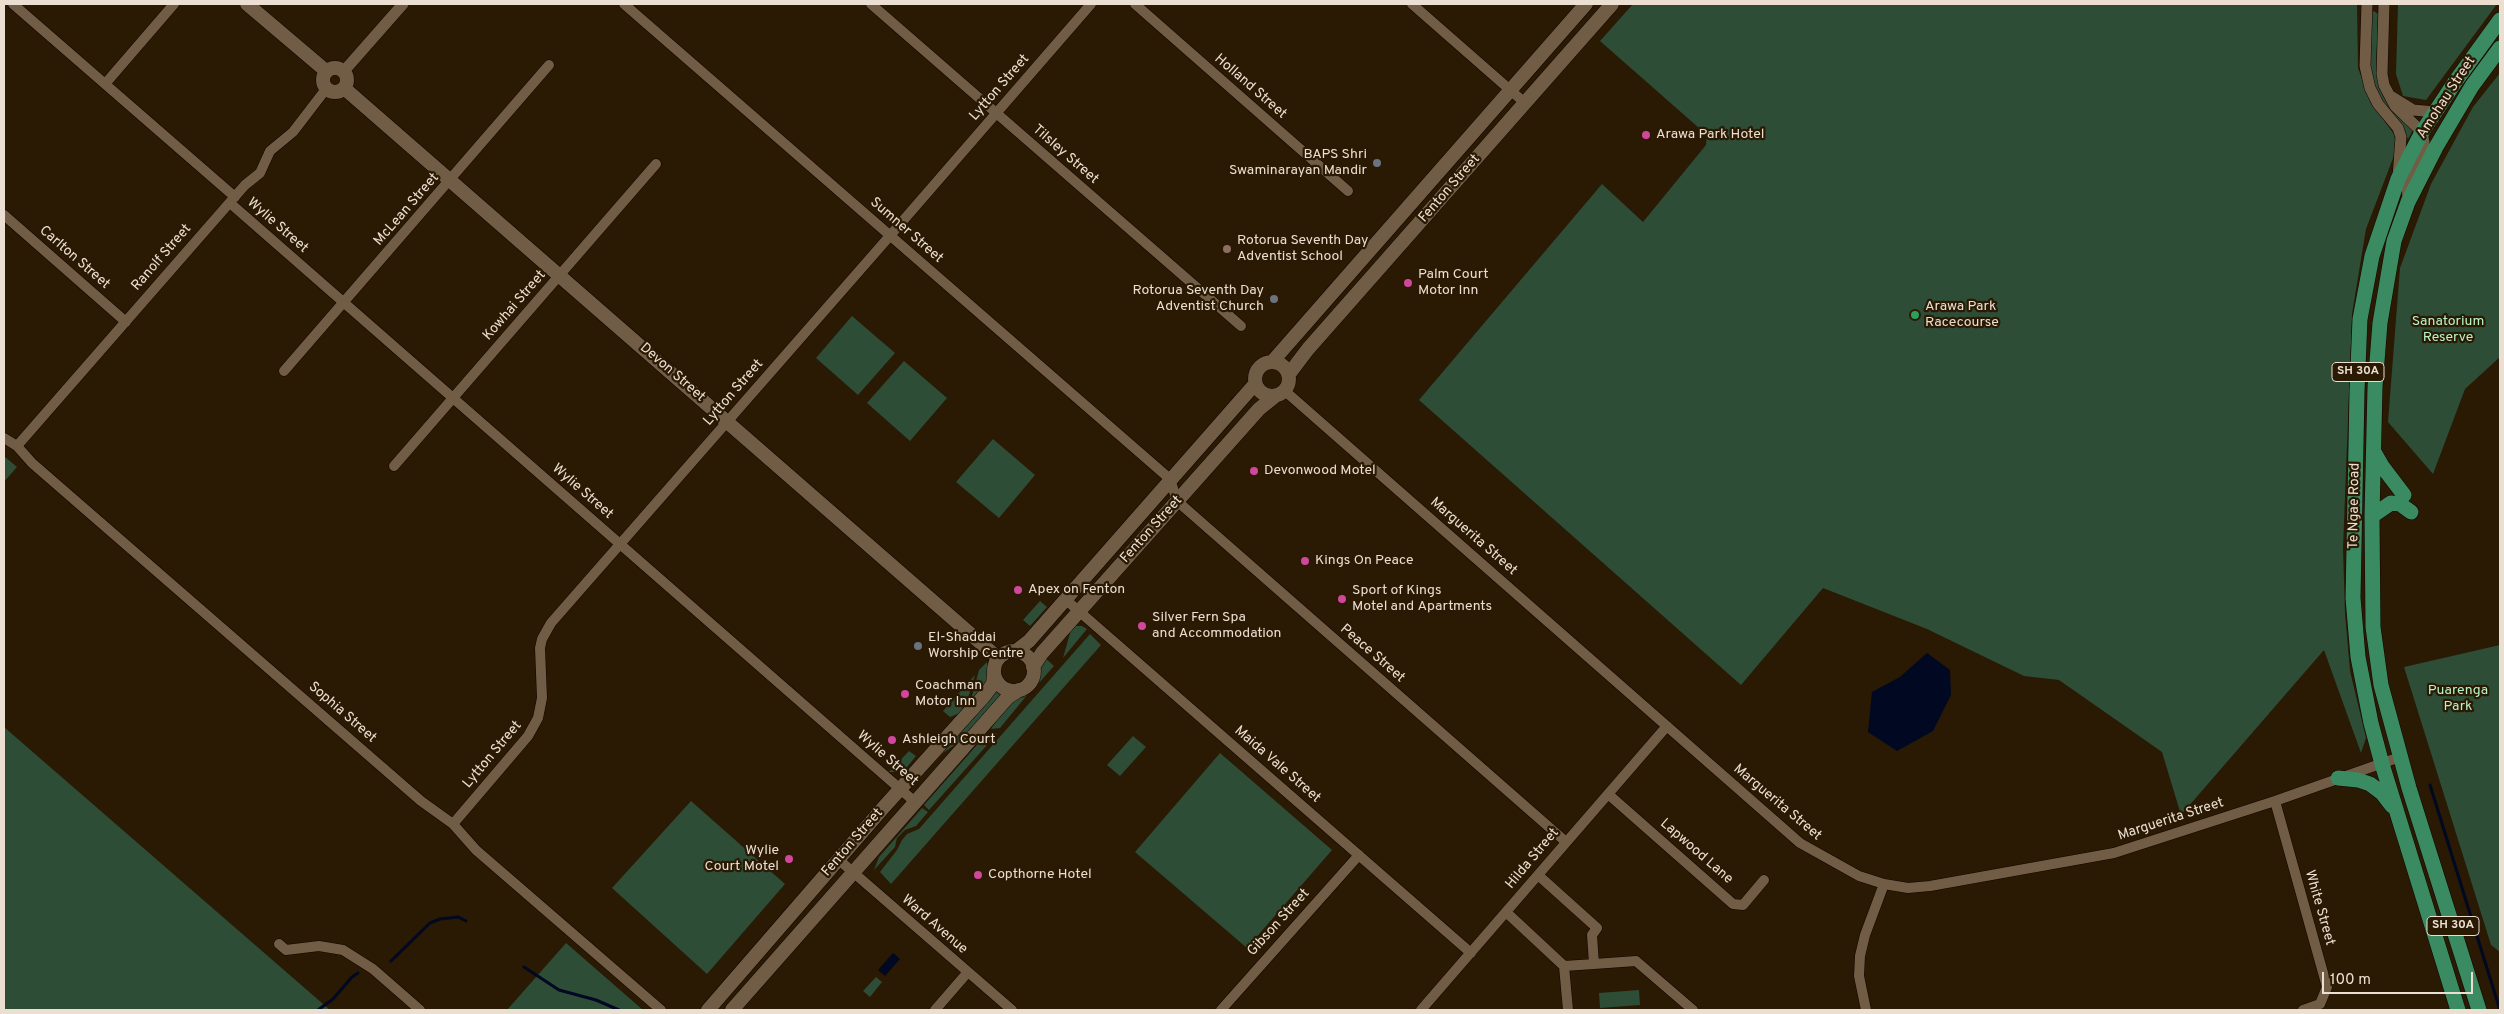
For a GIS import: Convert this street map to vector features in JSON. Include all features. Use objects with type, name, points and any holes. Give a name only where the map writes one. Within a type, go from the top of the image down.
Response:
[{"type":"main road","points":[[247,4],[326,71]]},
{"type":"main road","name":"Fenton Street","points":[[1272,362],[1586,4]]},
{"type":"main road","name":"Fenton Street","points":[[1289,374],[1299,358],[1405,241],[1612,4]]},
{"type":"main road","name":"Amohau Street","points":[[2398,179],[2422,132],[2500,20]]},
{"type":"main road","name":"Amohau Street","points":[[2408,202],[2456,113],[2500,48]]},
{"type":"main road","points":[[336,68],[344,71],[347,80],[344,88],[334,92],[326,89],[322,82],[326,71],[336,68]]},
{"type":"main road","name":"Devon Street","points":[[344,88],[998,658]]},
{"type":"main road","name":"Te Ngae Road","points":[[2398,179],[2377,235],[2360,319],[2355,449],[2355,627],[2369,714],[2382,764],[2458,1010]]},
{"type":"main road","name":"Te Ngae Road","points":[[2408,202],[2390,255],[2375,387],[2372,516],[2372,598],[2375,652],[2389,718],[2400,757],[2479,1010]]},
{"type":"main road","points":[[1390,228],[1405,241]]},
{"type":"main road","points":[[1272,362],[1284,366],[1289,374],[1289,383],[1280,394],[1262,394],[1255,384],[1256,372],[1260,366],[1272,362]]},
{"type":"main road","name":"Fenton Street","points":[[1016,651],[1029,641],[1255,384]]},
{"type":"main road","name":"Fenton Street","points":[[1034,667],[1042,653],[1259,409],[1280,394]]},
{"type":"main road","points":[[2374,451],[2382,466],[2404,495]]},
{"type":"main road","points":[[2372,516],[2391,503],[2400,504],[2412,512]]},
{"type":"main road","points":[[1016,651],[1028,657],[1034,667],[1031,681],[1019,690],[1010,691],[1001,686],[994,674],[998,658],[1006,653],[1016,651]]},
{"type":"main road","name":"Fenton Street","points":[[708,1010],[984,696],[993,684],[994,674]]},
{"type":"main road","name":"Fenton Street","points":[[732,1010],[1008,697],[1019,690]]},
{"type":"main road","points":[[2338,778],[2358,780],[2370,784],[2382,793],[2397,814]]},
{"type":"street","name":"Wylie Street","points":[[13,4],[105,84],[344,303],[916,802]]},
{"type":"street","points":[[105,84],[174,4]]},
{"type":"street","points":[[344,71],[403,4]]},
{"type":"street","name":"Sumner Street","points":[[624,4],[1170,479]]},
{"type":"street","name":"Tilsley Street","points":[[871,4],[1242,326]]},
{"type":"street","name":"Lytton Street","points":[[453,824],[534,727],[542,698],[539,658],[542,639],[546,629],[1091,4]]},
{"type":"street","name":"Holland Street","points":[[1135,4],[1348,190]]},
{"type":"street","points":[[1412,4],[1525,103]]},
{"type":"street","name":"Te Ngae Road","points":[[2366,4],[2365,66],[2370,88],[2378,104],[2398,128],[2401,137],[2398,179]]},
{"type":"street","points":[[2384,4],[2382,74],[2389,95],[2404,117],[2422,132]]},
{"type":"street","name":"McLean Street","points":[[284,371],[549,65]]},
{"type":"street","name":"Ranolf Street","points":[[17,446],[232,200],[260,173],[270,151],[289,136],[326,89]]},
{"type":"street","points":[[2389,95],[2413,110],[2435,112]]},
{"type":"street","name":"Te Ngae Road","points":[[2408,202],[2407,182],[2423,150],[2422,132]]},
{"type":"street","name":"Kowhai Street","points":[[394,466],[656,164]]},
{"type":"street","name":"Carlton Street","points":[[4,216],[126,322]]},
{"type":"street","name":"Marguerita Street","points":[[1280,394],[1667,726],[1800,843],[1859,876],[1884,884],[1908,888],[1930,886],[2107,854],[2275,801],[2400,757]]},
{"type":"street","name":"Sophia Street","points":[[4,438],[17,446],[32,463],[420,801],[453,824],[476,850],[661,1010]]},
{"type":"street","points":[[1170,479],[1177,501]]},
{"type":"street","name":"Peace Street","points":[[1177,501],[1566,842]]},
{"type":"street","name":"Maida Vale Street","points":[[1065,599],[1471,953]]},
{"type":"street","name":"Hilda Street","points":[[1421,1010],[1667,726]]},
{"type":"street","name":"Lapwood Lane","points":[[1608,794],[1734,904],[1745,903],[1764,880]]},
{"type":"street","name":"White Street","points":[[2275,801],[2327,987],[2325,996],[2320,1004],[2303,1010]]},
{"type":"street","name":"Gibson Street","points":[[1221,1010],[1359,855]]},
{"type":"street","name":"Ward Avenue","points":[[839,860],[1012,1010]]},
{"type":"street","points":[[1538,875],[1597,928],[1592,935],[1594,964]]},
{"type":"street","points":[[1866,1010],[1859,976],[1860,956],[1865,935],[1884,884]]},
{"type":"street","points":[[1506,912],[1564,966],[1568,1010]]},
{"type":"street","points":[[279,944],[286,950],[319,946],[344,950],[374,969],[420,1010]]},
{"type":"street","points":[[1564,966],[1636,961],[1693,1010]]},
{"type":"street","points":[[935,1010],[968,972]]},
{"type":"green space","name":"Arawa Park Racecourse","points":[[1633,4],[2357,4],[2358,68],[2371,103],[2394,134],[2396,143],[2395,153],[2366,229],[2352,314],[2343,549],[2345,613],[2350,671],[2366,738],[2361,753],[2324,650],[2181,815],[2162,752],[2059,680],[2024,676],[1927,629],[1823,588],[1741,685],[1419,400],[1602,184],[1643,222],[1706,145],[1707,135],[1600,41]]},
{"type":"green space","points":[[2398,4],[2497,4],[2426,100],[2403,96],[2396,74]]},
{"type":"green space","points":[[2374,11],[2378,14],[2376,71],[2380,90],[2388,105],[2413,130],[2408,139],[2402,126],[2377,96],[2370,70],[2372,13]]},
{"type":"green space","name":"Sanatorium Reserve","points":[[2500,73],[2500,357],[2465,389],[2433,474],[2388,422],[2400,268],[2431,184],[2473,107]]},
{"type":"green space","points":[[852,316],[895,353],[858,395],[816,358]]},
{"type":"green space","points":[[904,361],[947,398],[910,441],[867,403]]},
{"type":"green space","points":[[993,439],[1035,475],[999,518],[956,482]]},
{"type":"green space","points":[[4,456],[17,467],[4,482]]},
{"type":"green space","points":[[1040,601],[1047,607],[1030,626],[1023,620]]},
{"type":"green space","points":[[1072,626],[1082,626],[1087,629],[1063,658]]},
{"type":"green space","points":[[1090,634],[1101,645],[891,884],[880,872],[897,850],[902,840],[907,834],[919,829]]},
{"type":"green space","name":"Puarenga Park","points":[[2500,645],[2500,952],[2491,945],[2404,667]]},
{"type":"green space","points":[[1043,656],[1054,666],[1038,684],[1037,683]]},
{"type":"green space","points":[[987,662],[990,679],[965,711],[972,696],[979,670]]},
{"type":"green space","points":[[975,675],[969,695],[960,713],[950,717],[943,711]]},
{"type":"green space","points":[[996,688],[1003,693],[962,740],[943,753],[916,782],[915,780]]},
{"type":"green space","points":[[1028,694],[1000,728],[991,729],[1007,704]]},
{"type":"green space","points":[[4,727],[330,1010],[4,1010]]},
{"type":"green space","points":[[994,733],[997,734],[929,810],[924,805],[984,737]]},
{"type":"green space","points":[[1133,736],[1146,747],[1120,776],[1107,765]]},
{"type":"green space","points":[[909,751],[916,756],[903,772],[889,772]]},
{"type":"green space","points":[[1220,753],[1332,850],[1247,948],[1135,852]]},
{"type":"green space","points":[[691,801],[785,884],[707,974],[612,888]]},
{"type":"green space","points":[[922,808],[928,812],[916,826],[905,830],[897,838],[895,847],[874,870],[879,857]]},
{"type":"green space","points":[[566,943],[643,1010],[507,1010]]},
{"type":"green space","points":[[876,977],[882,982],[870,997],[863,991]]},
{"type":"green space","points":[[1639,990],[1640,1005],[1600,1008],[1599,993]]},
{"type":"water","points":[[1927,653],[1950,670],[1951,695],[1933,731],[1897,751],[1868,732],[1872,692],[1900,677]]},
{"type":"water","points":[[893,953],[900,959],[885,976],[878,970]]},
{"type":"waterway","points":[[2430,785],[2500,1010]]},
{"type":"waterway","points":[[391,961],[430,923],[440,919],[458,917],[466,921]]},
{"type":"waterway","points":[[524,967],[559,990],[596,1000],[619,1010]]},
{"type":"waterway","points":[[318,1010],[333,999],[352,977],[358,973]]},
{"type":"place","name":"Arawa Park Hotel","points":[[1646,135]]},
{"type":"place","name":"BAPS Shri Swaminarayan Mandir","points":[[1377,163]]},
{"type":"place","name":"Rotorua Seventh Day Adventist School","points":[[1227,249]]},
{"type":"place","name":"Palm Court Motor Inn","points":[[1408,283]]},
{"type":"place","name":"Rotorua Seventh Day Adventist Church","points":[[1274,299]]},
{"type":"place","name":"Arawa Park Racecourse","points":[[1915,315]]},
{"type":"place","name":"Devonwood Motel","points":[[1254,471]]},
{"type":"place","name":"Kings On Peace","points":[[1305,561]]},
{"type":"place","name":"Apex on Fenton","points":[[1018,590]]},
{"type":"place","name":"Sport of Kings Motel and Apartments","points":[[1342,599]]},
{"type":"place","name":"Silver Fern Spa and Accommodation","points":[[1142,626]]},
{"type":"place","name":"El-Shaddai Worship Centre","points":[[918,646]]},
{"type":"place","name":"Coachman Motor Inn","points":[[905,694]]},
{"type":"place","name":"Ashleigh Court","points":[[892,740]]},
{"type":"place","name":"Wylie Court Motel","points":[[789,859]]},
{"type":"place","name":"Copthorne Hotel","points":[[978,875]]}]
